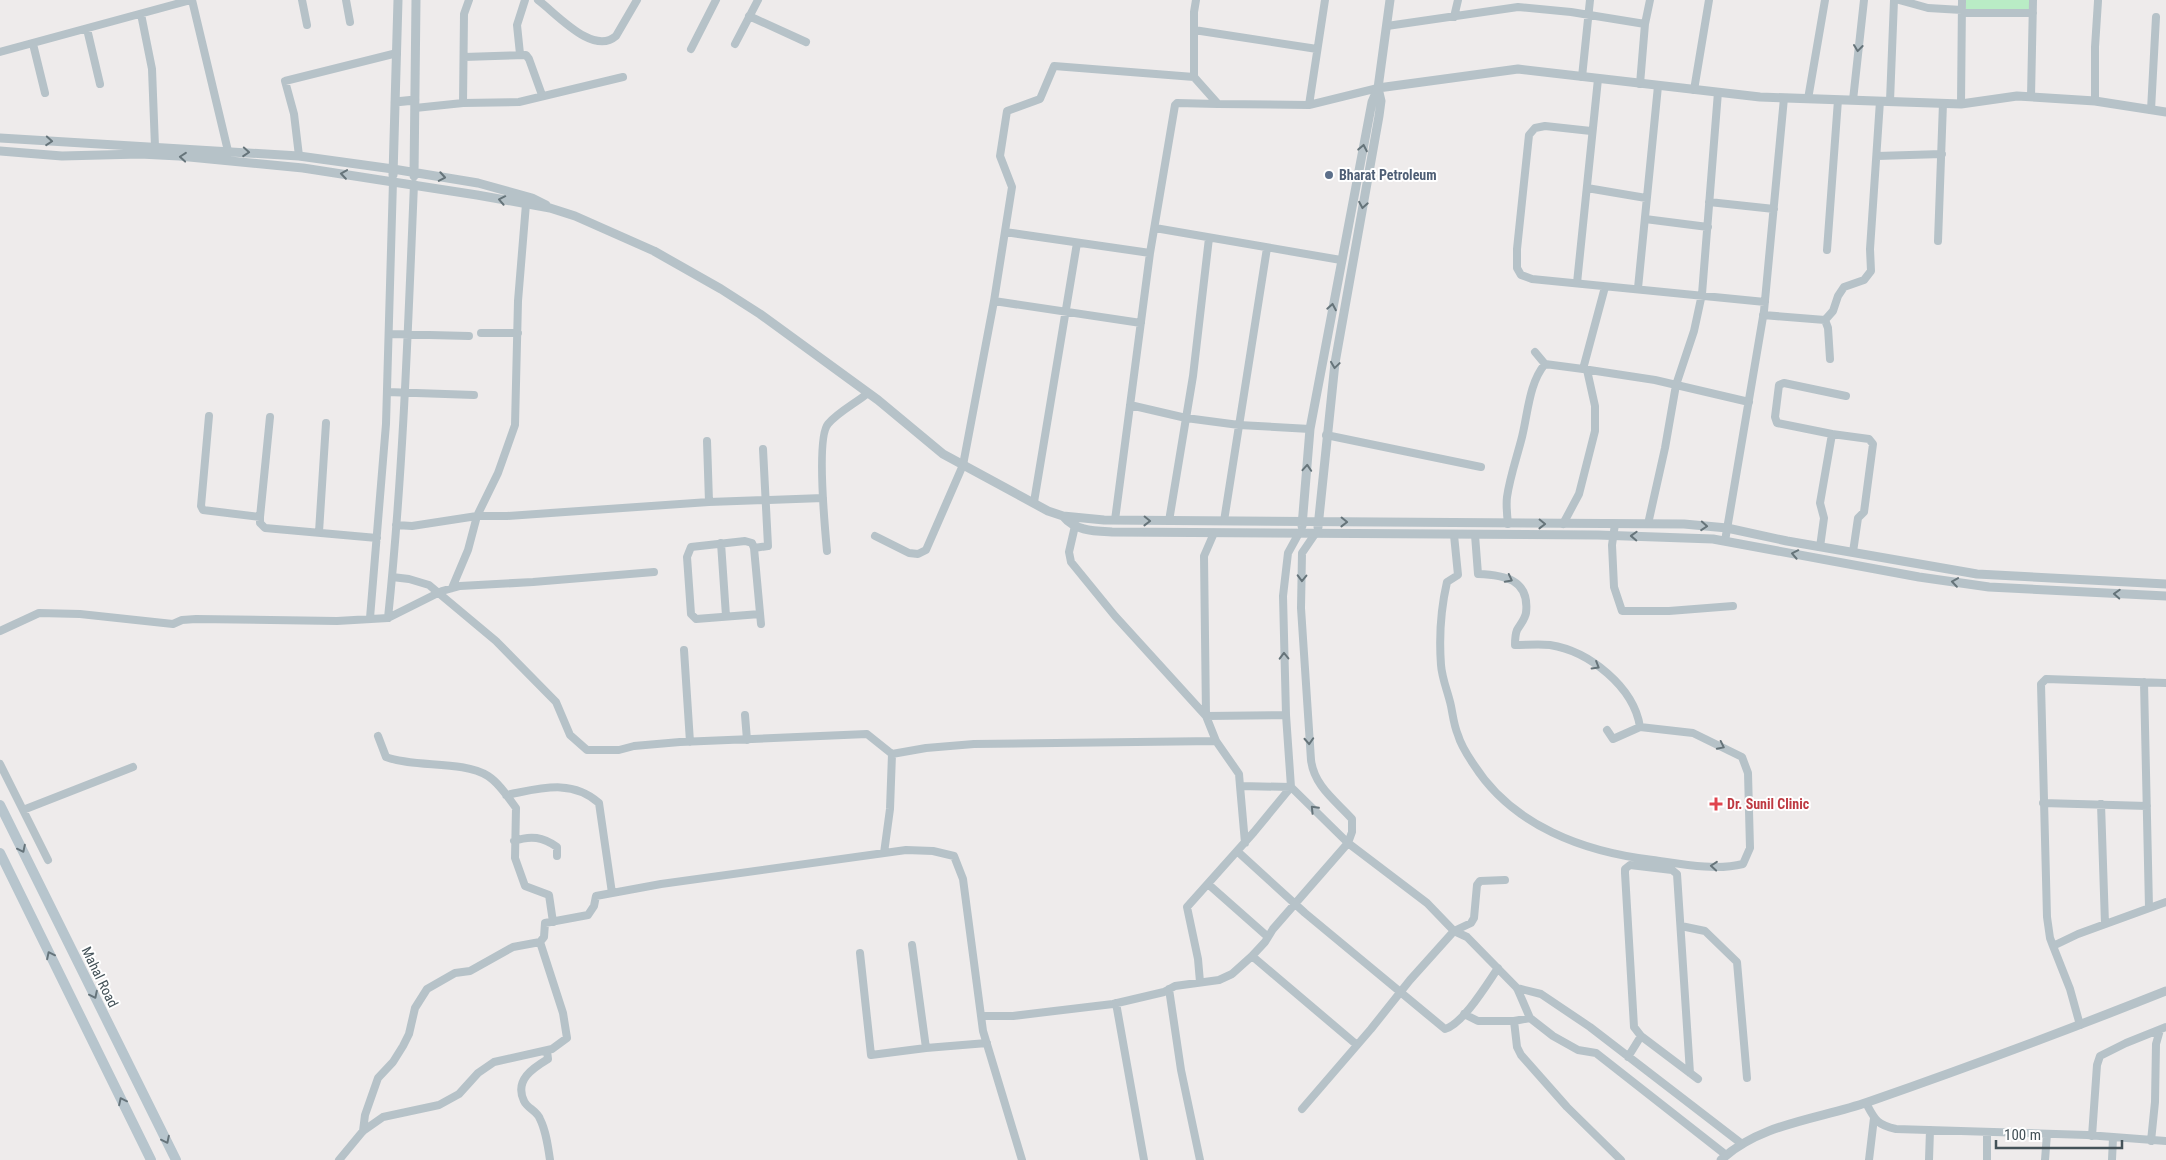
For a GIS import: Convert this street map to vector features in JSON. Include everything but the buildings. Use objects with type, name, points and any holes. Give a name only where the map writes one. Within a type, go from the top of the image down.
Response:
[{"type":"main road","name":"Mahal Road","points":[[0,805],[176,1160]]},
{"type":"main road","points":[[0,854],[151,1160]]},
{"type":"street","points":[[0,52],[192,0],[228,151]]},
{"type":"street","points":[[302,0],[307,25]]},
{"type":"street","points":[[346,0],[350,22]]},
{"type":"street","points":[[370,618],[390,334],[398,0]]},
{"type":"street","points":[[388,618],[396,526],[408,334],[414,184],[416,0]]},
{"type":"street","points":[[463,103],[464,14],[469,0]]},
{"type":"street","points":[[520,54],[517,25],[525,0]]},
{"type":"street","points":[[538,0],[584,37],[593,41],[604,42],[616,36],[637,0]]},
{"type":"street","points":[[691,49],[716,0]]},
{"type":"street","points":[[735,44],[758,0]]},
{"type":"street","points":[[1196,0],[1194,77],[1218,104]]},
{"type":"street","points":[[1309,105],[1324,0]]},
{"type":"street","points":[[1390,0],[1378,88],[1372,102],[1310,429],[1303,522],[1288,553],[1283,596],[1286,715],[1291,787],[1348,843],[1427,903],[1454,931],[1467,937],[1517,988],[1530,1018],[1553,1036],[1578,1050],[1596,1053],[1724,1158],[1742,1144],[1782,1126],[1866,1103],[2080,1025],[2166,991]]},
{"type":"street","points":[[1454,17],[1458,0]]},
{"type":"street","points":[[1582,77],[1590,15],[1590,0]]},
{"type":"street","points":[[1640,84],[1645,24],[1650,0]]},
{"type":"street","points":[[1694,90],[1709,0]]},
{"type":"street","points":[[1808,99],[1825,0]]},
{"type":"street","points":[[1853,100],[1864,0]]},
{"type":"street","points":[[1825,320],[1833,311],[1838,296],[1844,287],[1864,280],[1870,272],[1877,156],[1885,101],[1894,0]]},
{"type":"street","points":[[1899,0],[1928,8],[2033,13]]},
{"type":"street","points":[[1961,104],[1962,0]]},
{"type":"street","points":[[2031,97],[2033,0]]},
{"type":"street","points":[[2096,101],[2095,47],[2098,1]]},
{"type":"street","points":[[1386,26],[1534,4],[1645,24]]},
{"type":"street","points":[[141,14],[152,69],[156,147]]},
{"type":"street","points":[[750,16],[806,42]]},
{"type":"street","points":[[2151,110],[2156,17]]},
{"type":"street","points":[[87,29],[100,84]]},
{"type":"street","points":[[1194,30],[1317,49]]},
{"type":"street","points":[[33,44],[45,93]]},
{"type":"street","points":[[299,156],[294,114],[285,81],[397,53]]},
{"type":"street","points":[[464,57],[520,54],[529,59],[542,96]]},
{"type":"street","points":[[875,536],[909,552],[918,554],[926,550],[963,465],[994,301],[1012,187],[1000,156],[1007,111],[1040,99],[1054,66],[1194,77]]},
{"type":"street","points":[[1115,520],[1150,253],[1175,105],[1177,103],[1309,105],[1378,88],[1518,69],[1694,90],[1784,98],[1961,104],[2017,96],[2096,101],[2166,112]]},
{"type":"street","points":[[395,102],[415,104],[519,102],[622,77]]},
{"type":"street","points":[[1577,283],[1591,131],[1598,79]]},
{"type":"street","points":[[1638,288],[1658,86]]},
{"type":"street","points":[[982,1016],[1013,1016],[1116,1003],[1135,1000],[1175,986],[1220,980],[1232,974],[1252,956],[1295,903],[1348,843],[1352,832],[1352,819],[1323,788],[1312,770],[1301,608],[1302,553],[1315,534],[1319,522],[1326,435],[1335,363],[1379,116],[1381,101],[1378,88]]},
{"type":"street","points":[[1648,524],[1662,465],[1676,385],[1694,331],[1702,294],[1718,92]]},
{"type":"street","points":[[1725,541],[1765,302],[1784,98]]},
{"type":"street","points":[[1827,250],[1838,100]]},
{"type":"street","points":[[1938,241],[1943,103]]},
{"type":"street","points":[[1591,131],[1545,126],[1535,128],[1529,135],[1517,248],[1517,268],[1521,275],[1532,279],[1702,294],[1765,302]]},
{"type":"street","points":[[0,138],[299,156],[478,183],[527,202]]},
{"type":"street","points":[[0,151],[62,156],[140,154],[179,156],[303,168],[527,202],[575,216],[654,251],[688,269],[760,314],[868,393],[943,454],[1048,510],[1063,516],[1068,523],[1115,520],[1648,524],[1727,528],[1977,574],[2166,584]]},
{"type":"street","points":[[1877,156],[1942,154]]},
{"type":"street","points":[[1587,188],[1646,198]]},
{"type":"street","points":[[452,588],[466,556],[477,516],[498,473],[515,425],[518,333],[527,202]]},
{"type":"street","points":[[1709,202],[1774,209]]},
{"type":"street","points":[[1645,219],[1708,227]]},
{"type":"street","points":[[1155,228],[1352,262]]},
{"type":"street","points":[[1005,232],[1150,253]]},
{"type":"street","points":[[1169,521],[1193,376],[1209,238]]},
{"type":"street","points":[[1034,502],[1077,242]]},
{"type":"street","points":[[1224,521],[1267,248]]},
{"type":"street","points":[[1563,524],[1579,494],[1595,431],[1595,406],[1585,369],[1606,286]]},
{"type":"street","points":[[994,301],[1141,323]]},
{"type":"street","points":[[1763,315],[1825,320]]},
{"type":"street","points":[[1825,320],[1828,328],[1830,359]]},
{"type":"street","points":[[481,333],[518,333]]},
{"type":"street","points":[[390,334],[469,336]]},
{"type":"street","points":[[1535,352],[1545,364],[1676,385],[1749,402]]},
{"type":"street","points":[[1508,524],[1506,499],[1516,453],[1522,440],[1534,385],[1538,373],[1545,364]]},
{"type":"street","points":[[1846,396],[1784,383],[1779,385],[1775,417],[1777,423],[1869,439],[1873,444],[1864,512],[1858,518],[1853,552]]},
{"type":"street","points":[[387,392],[474,396]]},
{"type":"street","points":[[827,552],[823,498],[822,436],[828,425],[868,393]]},
{"type":"street","points":[[1130,405],[1186,418],[1239,425],[1310,429]]},
{"type":"street","points":[[209,416],[201,506],[203,510],[260,517]]},
{"type":"street","points":[[270,417],[260,523],[265,528],[377,538]]},
{"type":"street","points":[[319,532],[326,423]]},
{"type":"street","points":[[1820,546],[1824,518],[1820,502],[1832,434]]},
{"type":"street","points":[[1326,435],[1481,467]]},
{"type":"street","points":[[707,441],[709,502]]},
{"type":"street","points":[[754,548],[768,546],[763,449]]},
{"type":"street","points":[[396,526],[412,526],[477,516],[507,516],[709,502],[823,498]]},
{"type":"street","points":[[1076,522],[1087,530],[1112,532],[1613,536],[1725,541],[1919,577],[1989,587],[2166,596]]},
{"type":"street","points":[[1076,522],[1069,552],[1071,562],[1076,571],[1206,716],[1216,741],[1239,774],[1244,843]]},
{"type":"street","points":[[1614,524],[1614,588],[1622,612],[1669,611],[1733,606]]},
{"type":"street","points":[[1206,716],[1204,556],[1214,533]]},
{"type":"street","points":[[1454,534],[1458,575],[1446,582],[1442,601],[1441,666],[1458,737],[1482,777],[1506,803],[1526,818],[1558,836],[1587,847],[1624,857],[1669,863],[1728,868],[1743,864],[1750,848],[1748,772],[1742,757],[1693,733],[1640,727],[1613,739],[1607,730]]},
{"type":"street","points":[[1475,535],[1478,574],[1500,575],[1515,581],[1526,597],[1526,615],[1516,632],[1515,646],[1550,645],[1575,653],[1604,670],[1622,687],[1638,715],[1640,727]]},
{"type":"street","points":[[760,614],[696,619],[691,614],[689,550],[694,546],[749,541],[754,548],[760,614],[760,624]]},
{"type":"street","points":[[721,543],[726,616]]},
{"type":"street","points":[[0,631],[39,613],[80,614],[173,624],[182,620],[196,619],[338,621],[388,618],[438,593],[460,586],[654,572]]},
{"type":"street","points":[[392,577],[429,585],[496,641],[556,702],[570,735],[587,750],[619,750],[634,746],[690,742],[867,734],[892,754],[926,748],[974,744],[1216,741]]},
{"type":"street","points":[[684,650],[690,742]]},
{"type":"street","points":[[2080,1025],[2070,989],[2050,938],[2047,917],[2041,684],[2046,679],[2166,683]]},
{"type":"street","points":[[2144,682],[2149,908]]},
{"type":"street","points":[[745,715],[747,740]]},
{"type":"street","points":[[1206,716],[1286,715]]},
{"type":"street","points":[[378,736],[386,757],[468,769],[487,775],[506,795],[516,808],[515,858],[525,886],[549,895],[553,922]]},
{"type":"street","points":[[884,853],[890,809],[892,754]]},
{"type":"street","points":[[0,764],[48,860]]},
{"type":"street","points":[[23,810],[133,766]]},
{"type":"street","points":[[506,795],[565,786],[591,796],[599,803],[612,893]]},
{"type":"street","points":[[1240,786],[1291,787]]},
{"type":"street","points":[[1200,982],[1198,959],[1187,907],[1291,787]]},
{"type":"street","points":[[2043,803],[2147,806]]},
{"type":"street","points":[[2101,804],[2105,924]]},
{"type":"street","points":[[514,841],[534,837],[548,841],[557,847],[557,856]]},
{"type":"street","points":[[363,1131],[370,1095],[378,1078],[393,1062],[403,1046],[409,1034],[415,1008],[427,989],[455,973],[470,971],[513,947],[540,942],[544,937],[544,923],[588,915],[594,906],[596,896],[661,884],[906,850],[933,851],[954,856],[963,880],[987,1043],[1022,1160]]},
{"type":"street","points":[[1237,851],[1295,903],[1445,1029],[1450,1028],[1464,1014],[1498,968]]},
{"type":"street","points":[[1690,1073],[1678,878],[1675,871],[1635,865],[1627,866],[1625,873],[1634,1028],[1641,1036],[1690,1073],[1698,1079]]},
{"type":"street","points":[[1302,1109],[1454,931],[1468,926],[1473,921],[1477,885],[1480,880],[1505,880]]},
{"type":"street","points":[[1208,884],[1268,937]]},
{"type":"street","points":[[2053,946],[2078,934],[2166,902]]},
{"type":"street","points":[[1681,926],[1705,931],[1737,962],[1747,1078]]},
{"type":"street","points":[[339,1160],[363,1131],[383,1117],[405,1114],[446,1102],[459,1094],[478,1073],[494,1062],[546,1051],[567,1038],[563,1013],[540,942]]},
{"type":"street","points":[[912,945],[926,1048]]},
{"type":"street","points":[[860,953],[871,1055],[987,1043]]},
{"type":"street","points":[[1252,956],[1357,1045]]},
{"type":"street","points":[[1517,988],[1541,994],[1590,1027],[1742,1144]]},
{"type":"street","points":[[1169,989],[1181,1070],[1200,1160]]},
{"type":"street","points":[[1116,1003],[1144,1160]]},
{"type":"street","points":[[1464,1014],[1478,1021],[1514,1021],[1530,1018]]},
{"type":"street","points":[[1514,1021],[1517,1046],[1524,1061],[1573,1114],[1621,1160]]},
{"type":"street","points":[[2092,1136],[2097,1065],[2100,1056],[2163,1028]]},
{"type":"street","points":[[2152,1141],[2156,1044],[2163,1028]]},
{"type":"street","points":[[1628,1057],[1641,1036]]},
{"type":"street","points":[[1596,1053],[1606,1040]]},
{"type":"street","points":[[546,1051],[548,1059],[526,1073],[522,1088],[525,1103],[540,1118],[550,1160]]},
{"type":"street","points":[[1866,1103],[1874,1118],[1882,1126],[1896,1129],[2047,1134],[2166,1141]]},
{"type":"street","points":[[1869,1160],[1874,1118]]},
{"type":"street","points":[[1929,1160],[1930,1130]]},
{"type":"street","points":[[1987,1133],[1987,1160]]},
{"type":"street","points":[[2045,1160],[2047,1134]]},
{"type":"street","points":[[2112,1160],[2113,1138]]},
{"type":"green space","points":[[1966,0],[2031,0],[2033,10],[1966,10]]},
{"type":"place","name":"Bharat Petroleum","points":[[1329,175]]},
{"type":"place","name":"Dr. Sunil Clinic","points":[[1716,804]]}]
